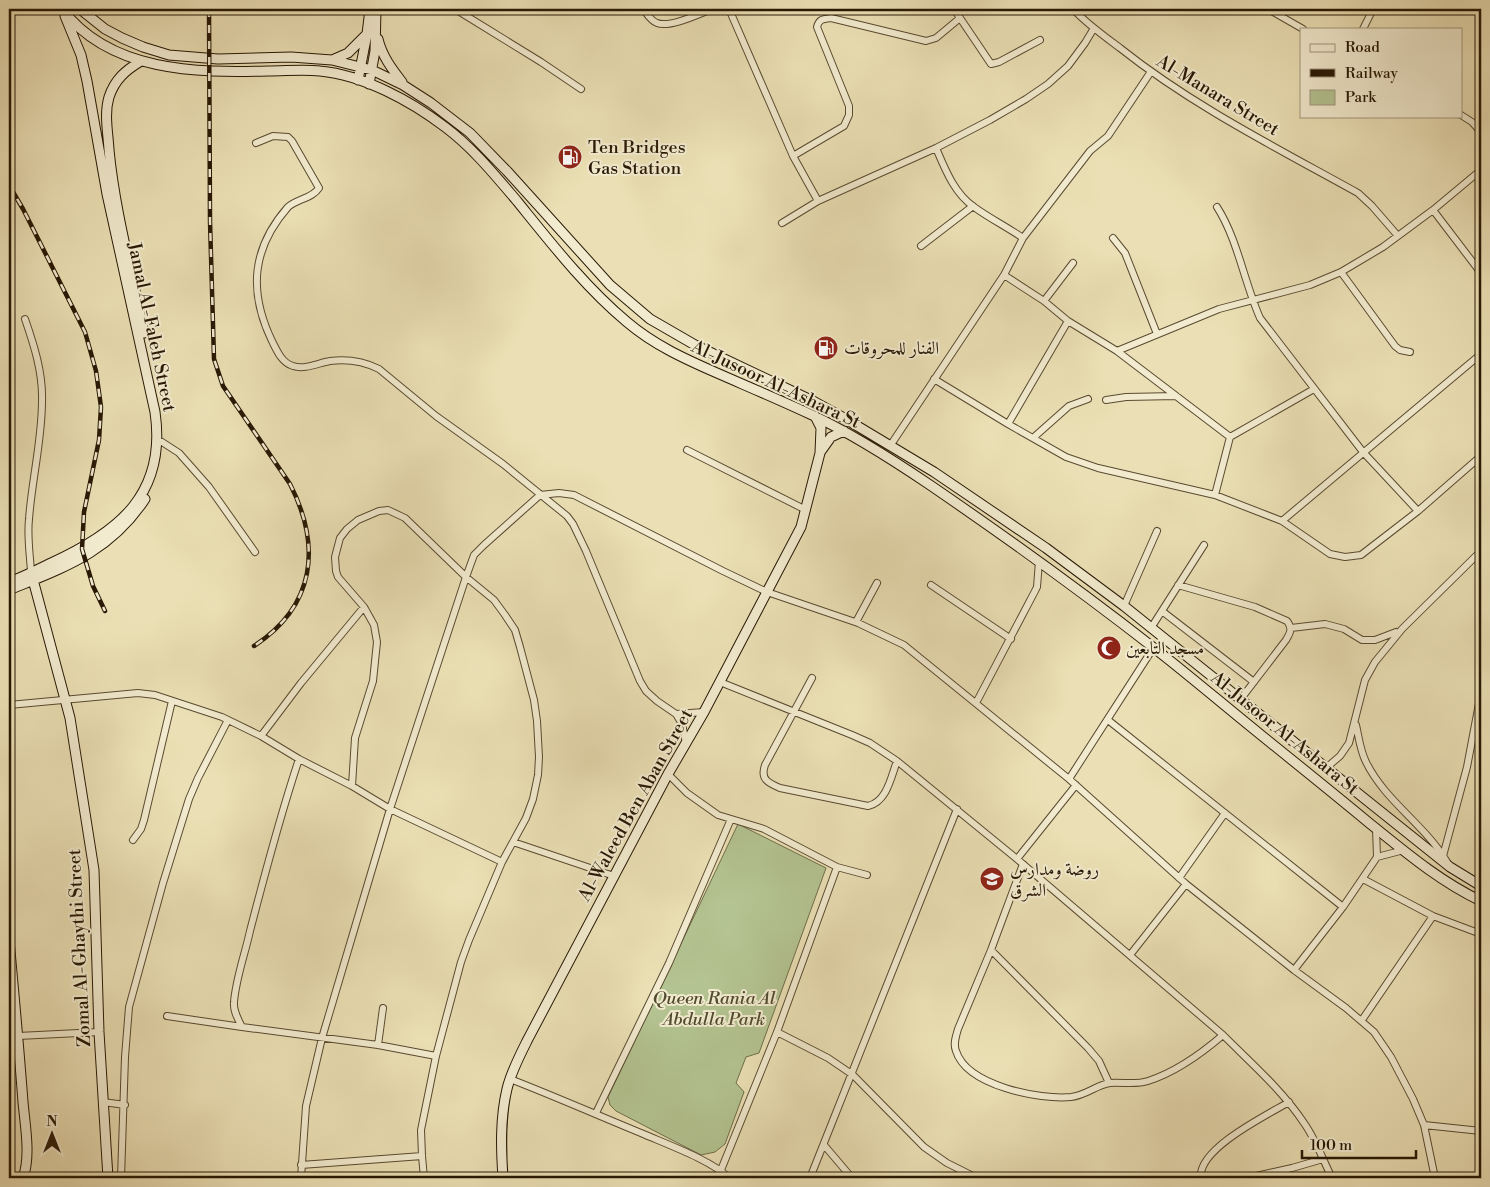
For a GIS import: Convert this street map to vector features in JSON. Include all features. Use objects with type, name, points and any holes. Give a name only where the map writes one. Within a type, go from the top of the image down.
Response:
[{"type":"main road","name":"Al-Jusoor Al-Ashara St","points":[[62,9],[70,19],[95,40],[141,61],[204,71],[317,70],[369,84],[396,96],[420,110],[473,150],[566,260],[602,299],[639,332],[683,358],[815,416],[926,483],[1038,561],[1154,648],[1441,879],[1481,901]]},
{"type":"main road","name":"Jamal Al-Faleh Street","points":[[9,590],[82,549],[119,523],[131,509],[148,482],[156,452],[155,412],[107,194],[88,81],[81,55],[62,9]]},
{"type":"main road","name":"Al-Jusoor Al-Ashara St","points":[[80,9],[105,30],[143,47],[169,55],[218,59],[291,57],[332,60],[372,70],[403,85],[438,108],[470,133],[502,165],[610,285],[650,319],[695,345],[827,408],[934,472],[1046,548],[1124,606],[1450,867],[1481,886]]},
{"type":"main road","points":[[358,80],[362,67],[370,9]]},
{"type":"main road","points":[[369,84],[376,30],[376,9]]},
{"type":"main road","points":[[376,30],[380,47],[403,85]]},
{"type":"main road","points":[[332,60],[348,53],[367,34]]},
{"type":"main road","name":"Jamal Al-Faleh Street","points":[[11,580],[32,576],[83,558],[114,537],[146,499],[161,457],[162,442],[159,410],[112,176],[107,126],[109,96],[115,83],[123,72],[141,61]]},
{"type":"main road","name":"Al-Waleed Ben Aban Street","points":[[503,1178],[502,1122],[510,1078],[528,1039],[614,876],[668,774],[704,712],[801,527],[820,453],[821,428],[815,416]]},
{"type":"main road","name":"Al-Waleed Ben Aban Street","points":[[820,453],[831,437],[844,432]]},
{"type":"main road","points":[[926,483],[934,472]]},
{"type":"main road","name":"Zomal Al-Ghaythi Street","points":[[32,576],[66,699],[94,870],[99,1032],[108,1178]]},
{"type":"main road","points":[[9,940],[26,1145],[26,1166],[23,1178]]},
{"type":"street","points":[[455,9],[581,89]]},
{"type":"street","points":[[643,9],[652,20],[667,25],[712,9]]},
{"type":"street","points":[[729,9],[793,156],[818,201]]},
{"type":"street","points":[[954,9],[991,64],[999,62],[1040,40]]},
{"type":"street","name":"Al-Manara Street","points":[[1073,9],[1150,73],[1230,124],[1358,193],[1398,236]]},
{"type":"street","points":[[1268,9],[1301,28]]},
{"type":"street","points":[[1364,28],[1374,9]]},
{"type":"street","points":[[793,156],[844,126],[849,116],[849,106],[817,27],[818,22],[822,19],[831,18],[926,41],[936,38],[960,18]]},
{"type":"street","points":[[782,223],[818,201],[936,148],[990,120],[1048,84],[1073,60],[1094,28]]},
{"type":"street","points":[[890,446],[1004,275],[1023,238],[1090,150],[1108,136],[1150,73]]},
{"type":"street","points":[[1462,117],[1472,122],[1481,132]]},
{"type":"street","points":[[256,143],[272,136],[288,137],[319,188],[315,194],[292,203],[288,207],[265,240],[259,256],[257,268],[259,300],[267,331],[278,353],[286,363],[294,367],[304,368],[331,361],[351,360],[379,368],[436,416],[503,464],[556,506],[573,524],[586,551],[640,681],[646,691],[676,714],[682,724],[686,743]]},
{"type":"street","points":[[936,148],[945,170],[960,193],[973,206],[1023,238]]},
{"type":"street","points":[[1117,351],[1219,309],[1310,285],[1341,272],[1363,260],[1398,236],[1481,170]]},
{"type":"street","points":[[921,246],[973,206]]},
{"type":"street","points":[[1218,207],[1226,220],[1252,300],[1260,318],[1364,452],[1418,511]]},
{"type":"street","points":[[1433,210],[1481,273]]},
{"type":"street","points":[[1113,238],[1125,253],[1157,334]]},
{"type":"street","points":[[1044,301],[1073,263]]},
{"type":"street","points":[[1341,272],[1395,346],[1400,350],[1410,352]]},
{"type":"street","points":[[1004,275],[1044,301],[1068,321],[1117,351],[1230,437]]},
{"type":"street","points":[[25,319],[34,345],[42,400],[40,436],[28,536],[32,576]]},
{"type":"street","points":[[1008,424],[1068,321]]},
{"type":"street","points":[[1282,521],[1481,354]]},
{"type":"street","points":[[934,379],[1008,424],[1066,456],[1098,468],[1215,495],[1282,521],[1330,554],[1345,557],[1360,556],[1418,511],[1481,456]]},
{"type":"street","points":[[1215,495],[1230,437],[1314,388]]},
{"type":"street","points":[[1106,400],[1126,397],[1176,396]]},
{"type":"street","points":[[1032,438],[1069,406],[1088,399]]},
{"type":"street","points":[[162,442],[179,453],[209,487],[255,552]]},
{"type":"street","points":[[687,450],[806,510]]},
{"type":"street","points":[[301,1178],[306,1106],[322,1038],[390,809],[422,717],[466,577],[474,556],[484,545],[540,495],[559,493],[574,496],[767,592],[856,622],[904,645],[1069,779],[1186,884],[1294,970],[1362,1020],[1374,1032],[1391,1057],[1410,1092],[1424,1125],[1435,1178]]},
{"type":"street","points":[[352,786],[355,738],[373,681],[377,642],[374,625],[364,608],[338,577],[335,558],[340,538],[347,529],[358,520],[379,511],[388,510],[405,518],[466,577],[494,600],[515,630],[534,700],[538,735],[538,775],[533,799],[526,818],[502,862],[462,962],[436,1056],[422,1121],[424,1178]]},
{"type":"street","points":[[1124,606],[1157,531]]},
{"type":"street","points":[[1151,628],[1204,545]]},
{"type":"street","points":[[1326,768],[1340,756],[1349,744],[1365,680],[1375,662],[1402,629],[1481,551]]},
{"type":"street","points":[[976,703],[1037,587],[1038,561]]},
{"type":"street","points":[[856,622],[878,583]]},
{"type":"street","points":[[931,585],[1010,639]]},
{"type":"street","points":[[1178,585],[1255,607],[1287,621],[1291,628]]},
{"type":"street","points":[[261,736],[301,683],[364,608]]},
{"type":"street","points":[[1162,611],[1254,682]]},
{"type":"street","points":[[1291,628],[1325,624],[1334,625],[1362,640],[1388,637],[1402,629]]},
{"type":"street","points":[[1240,700],[1286,640],[1291,628]]},
{"type":"street","points":[[1069,779],[1154,648]]},
{"type":"street","points":[[812,678],[762,772],[763,778],[770,784],[780,788],[868,806],[875,804],[886,791],[897,761]]},
{"type":"street","points":[[720,682],[864,741],[897,761],[957,809],[1223,1035],[1289,1102],[1305,1124],[1332,1178]]},
{"type":"street","points":[[9,705],[145,693],[155,695],[228,720],[261,736],[390,809],[502,862]]},
{"type":"street","points":[[1443,856],[1467,767],[1481,693]]},
{"type":"street","points":[[133,840],[141,829],[144,820],[172,701]]},
{"type":"street","points":[[676,714],[704,712]]},
{"type":"street","points":[[121,1178],[125,1105],[125,1057],[130,1007],[143,955],[189,799],[228,720]]},
{"type":"street","points":[[1108,720],[1343,907]]},
{"type":"street","points":[[1356,721],[1360,746],[1368,766],[1450,867]]},
{"type":"street","points":[[242,1027],[235,1012],[234,1002],[270,854],[299,759]]},
{"type":"street","points":[[668,774],[700,804],[718,815],[764,829],[837,867],[867,875]]},
{"type":"street","points":[[1017,859],[1076,785]]},
{"type":"street","points":[[810,1178],[853,1075],[957,809]]},
{"type":"street","points":[[1180,878],[1225,813]]},
{"type":"street","points":[[596,1113],[669,963],[731,819]]},
{"type":"street","points":[[1294,970],[1343,907],[1377,857],[1376,828]]},
{"type":"street","points":[[513,842],[614,876]]},
{"type":"street","points":[[1377,857],[1404,850]]},
{"type":"street","points":[[1023,864],[991,950],[958,1029],[955,1041],[956,1052],[962,1062],[972,1071],[982,1079],[1004,1088],[1041,1096],[1080,1096],[1109,1083],[1134,1083],[1152,1079],[1199,1055],[1223,1035]]},
{"type":"street","points":[[720,1170],[777,1032],[837,867]]},
{"type":"street","points":[[1363,879],[1433,916],[1481,934]]},
{"type":"street","points":[[1130,955],[1186,884]]},
{"type":"street","points":[[1362,1020],[1433,916]]},
{"type":"street","points":[[991,950],[1088,1048],[1099,1061],[1109,1083]]},
{"type":"street","points":[[378,1045],[383,1008]]},
{"type":"street","points":[[167,1016],[378,1045],[436,1056]]},
{"type":"street","points":[[18,1036],[99,1032]]},
{"type":"street","points":[[777,1032],[828,1058],[853,1075],[924,1147],[947,1163],[977,1178]]},
{"type":"street","points":[[510,1078],[596,1113],[720,1170],[729,1178]]},
{"type":"street","points":[[104,1102],[125,1105]]},
{"type":"street","points":[[1201,1178],[1203,1166],[1211,1153],[1227,1139],[1289,1102]]},
{"type":"street","points":[[1424,1125],[1481,1131]]},
{"type":"street","points":[[824,1146],[852,1178]]},
{"type":"street","points":[[302,1165],[422,1156]]},
{"type":"street","points":[[1247,1178],[1292,1168],[1323,1158]]},
{"type":"green space","name":"Queen Rania Al Abdulla Park","points":[[738,824],[826,868],[759,1053],[746,1057],[736,1083],[744,1092],[725,1144],[715,1152],[701,1155],[616,1111],[610,1105],[608,1097]]},
{"type":"railway","points":[[209,9],[210,221],[214,359],[223,386],[290,484],[300,507],[309,552],[307,574],[301,594],[290,613],[274,630],[254,646]]},
{"type":"railway","points":[[9,185],[85,332],[96,371],[101,407],[99,440],[84,512],[82,549],[93,586],[105,611]]},
{"type":"place","name":"Ten Bridges Gas Station","points":[[570,157]]},
{"type":"place","name":"الفنار للمحروقات","points":[[826,348]]},
{"type":"place","name":"مسجد التابعين","points":[[1109,648]]},
{"type":"place","name":"روضة ومدارس الشرق","points":[[992,879]]}]
